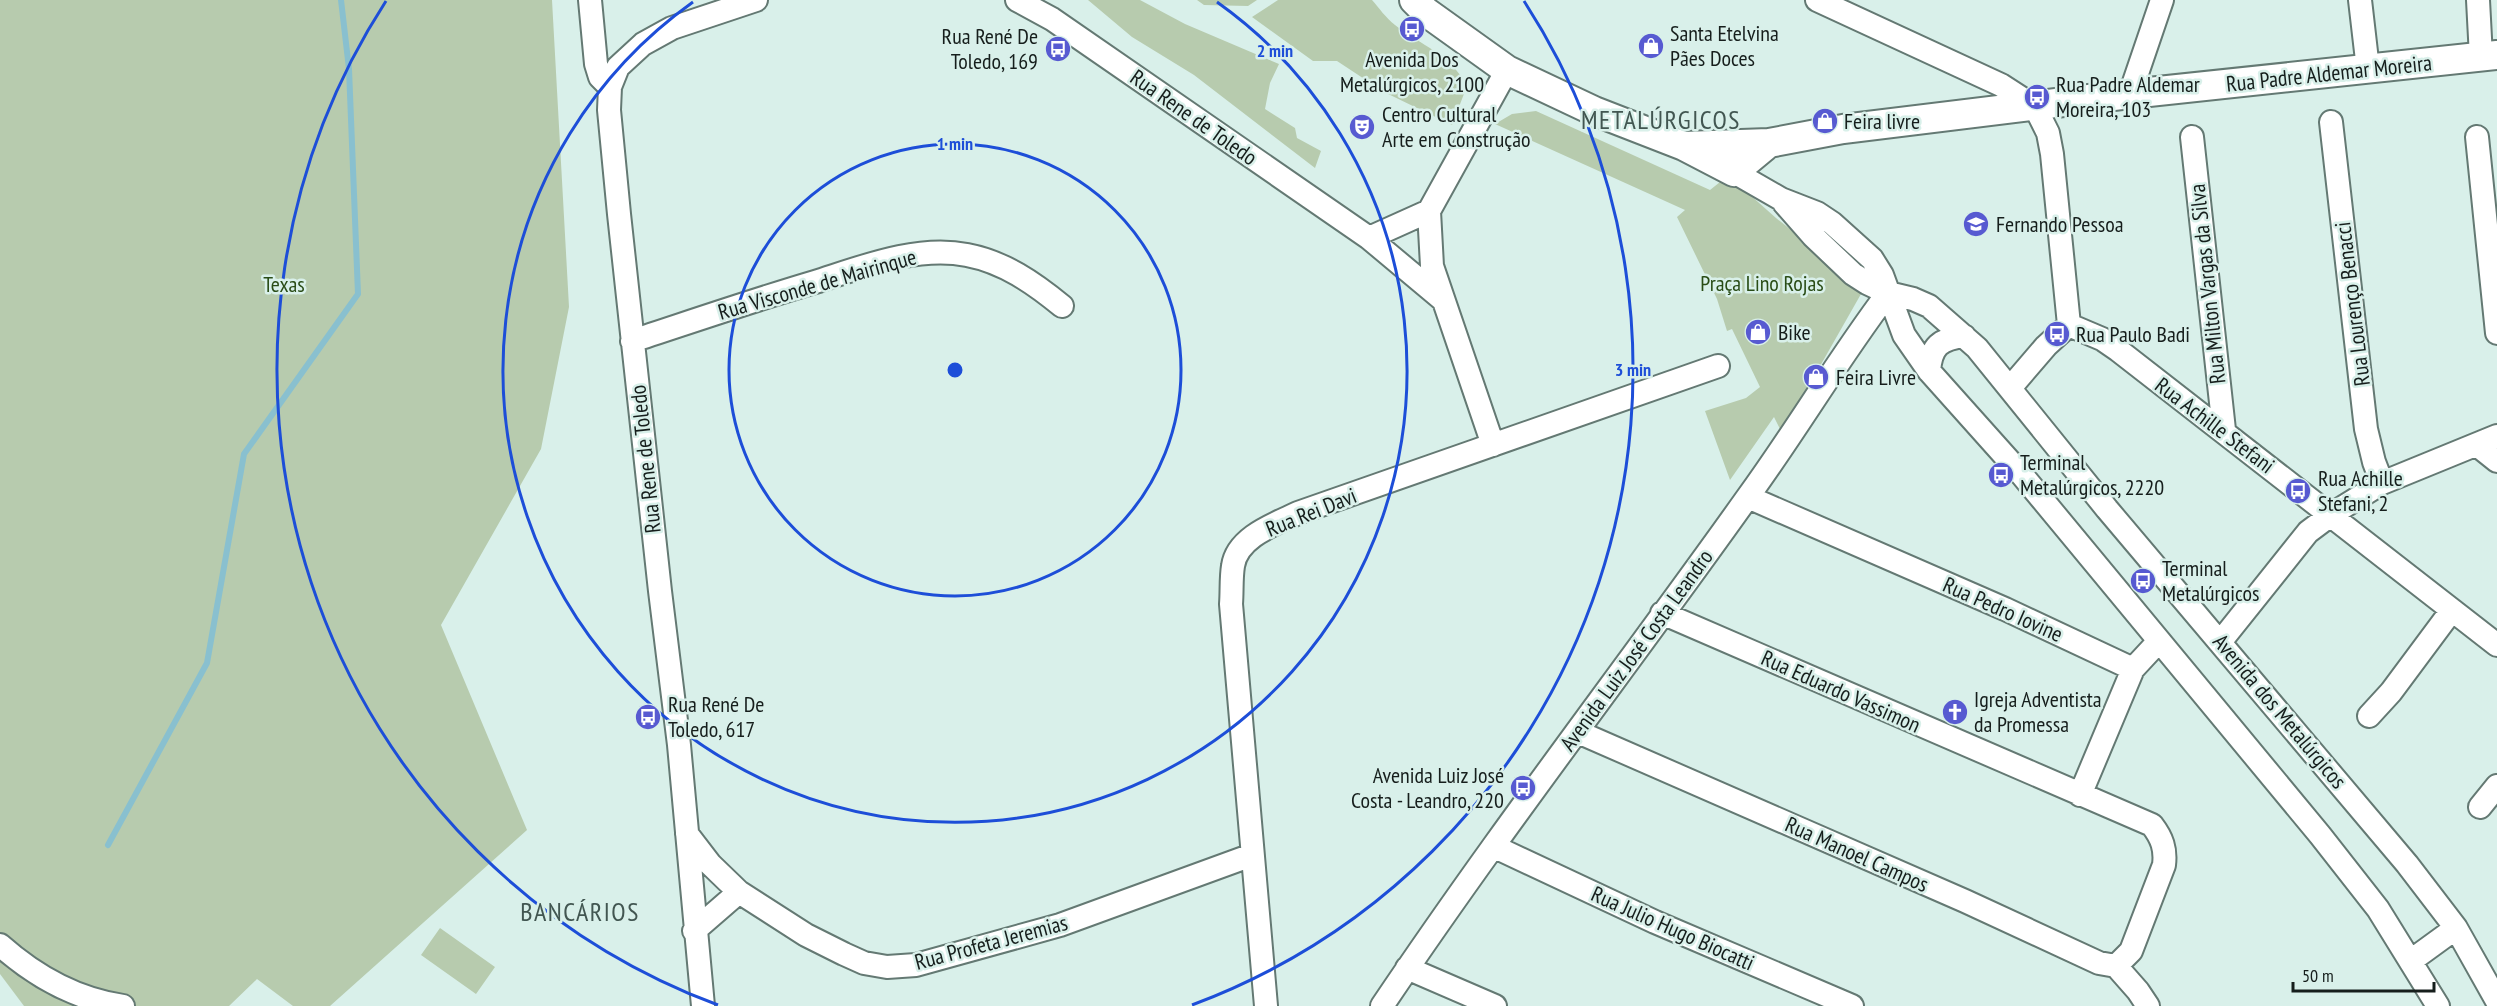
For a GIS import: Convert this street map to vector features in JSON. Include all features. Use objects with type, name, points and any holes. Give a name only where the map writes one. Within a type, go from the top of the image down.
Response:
[{"type":"main road","name":"Avenida dos Metalúrgicos","points":[[1414,0],[1426,12],[1507,70],[1594,111],[1684,147],[1734,172]]},
{"type":"main road","name":"Rua Padre Aldemar Moreira","points":[[1684,147],[1769,143],[1843,129],[2130,94],[2489,56]]},
{"type":"main road","name":"Rua Padre Aldemar Moreira","points":[[1734,172],[1769,143]]},
{"type":"street","points":[[590,0],[596,64],[600,77],[610,87]]},
{"type":"street","name":"Rua Rene de Toledo","points":[[703,1006],[694,931],[679,745],[632,340],[609,110],[610,87],[618,67],[643,44],[672,28],[756,0]]},
{"type":"street","name":"Rua Rene de Toledo","points":[[1017,0],[1052,19],[1369,238],[1442,299]]},
{"type":"street","points":[[1817,0],[2001,86],[2035,107],[2048,133],[2069,325],[2046,346],[2010,388]]},
{"type":"street","points":[[2130,94],[2162,0]]},
{"type":"street","points":[[2360,0],[2368,69]]},
{"type":"street","points":[[2478,0],[2489,56]]},
{"type":"street","points":[[1493,445],[1432,266],[1429,211],[1507,70]]},
{"type":"street","name":"Rua Lourenço Benacci","points":[[2331,122],[2366,429],[2382,483]]},
{"type":"street","name":"Rua Milton Vargas da Silva","points":[[2192,137],[2224,430]]},
{"type":"street","points":[[2477,137],[2497,333]]},
{"type":"street","name":"Avenida dos Metalúrgicos","points":[[1734,172],[1781,199],[1813,236],[1853,274],[1888,293],[1913,299],[1929,306],[1965,336],[2107,509],[2221,641],[2407,864],[2456,928],[2497,1001]]},
{"type":"street","points":[[1369,238],[1429,211]]},
{"type":"street","name":"Rua Visconde de Mairinque","points":[[632,340],[862,267],[924,253],[966,255],[1005,266],[1038,286],[1062,306]]},
{"type":"street","points":[[1888,293],[1904,335],[1929,371],[2022,475],[2320,835],[2378,909],[2439,1006]]},
{"type":"street","name":"Avenida Luiz José Costa Leandro","points":[[1382,1006],[1662,613],[1748,497],[1888,293]]},
{"type":"street","name":"Rua Achille Stefani","points":[[2069,325],[2102,339],[2224,430],[2497,645]]},
{"type":"street","points":[[1929,371],[1930,358],[1939,345],[1952,338],[1965,336]]},
{"type":"street","name":"Rua Rei Davi","points":[[1266,1006],[1231,604],[1235,558],[1245,544],[1259,532],[1298,513],[1718,366]]},
{"type":"street","points":[[2221,641],[2308,532],[2332,514],[2382,483],[2487,441],[2497,461]]},
{"type":"street","name":"Rua Pedro Iovine","points":[[1748,497],[2005,609],[2133,669]]},
{"type":"street","points":[[2369,716],[2391,692],[2452,610]]},
{"type":"street","name":"Rua Eduardo Vassimon","points":[[1662,613],[2152,825],[2159,834],[2166,852],[2164,865],[2124,958]]},
{"type":"street","points":[[2080,795],[2133,669],[2159,641]]},
{"type":"street","name":"Rua Manoel Campos","points":[[1578,732],[2099,963],[2124,958]]},
{"type":"street","points":[[2480,807],[2497,786]]},
{"type":"street","name":"Rua Profeta Jeremias","points":[[687,834],[710,864],[739,892],[806,935],[864,963],[887,967],[916,965],[1060,925],[1252,855]]},
{"type":"street","name":"Rua Julio Hugo Biocatti","points":[[1495,847],[1655,922],[1852,1006]]},
{"type":"street","points":[[694,931],[739,892]]},
{"type":"street","points":[[2412,960],[2456,928]]},
{"type":"street","points":[[0,945],[22,965],[72,994],[102,1003],[123,1006]]},
{"type":"street","points":[[2124,958],[2138,991],[2148,1006]]},
{"type":"street","points":[[1407,968],[1495,1006]]},
{"type":"green space","name":"Texas","points":[[0,0],[552,0],[569,307],[541,449],[441,625],[527,830],[330,1006],[293,1006],[257,979],[229,1006],[24,1006],[0,974]]},
{"type":"green space","points":[[1088,0],[1140,0],[1185,24],[1279,64],[1270,83],[1265,109],[1295,128],[1297,138],[1321,151],[1315,168],[1194,75],[1132,37]]},
{"type":"green space","points":[[1197,0],[1257,0],[1248,6],[1204,5]]},
{"type":"green space","points":[[1278,0],[1372,0],[1392,22],[1444,58],[1460,75],[1467,86],[1452,125],[1384,92],[1337,61],[1313,61],[1252,17]]},
{"type":"green space","name":"Praça Lino Rojas","points":[[1536,111],[1710,190],[1725,178],[1749,194],[1825,257],[1861,294],[1782,433],[1774,417],[1730,480],[1705,411],[1746,398],[1760,387],[1732,329],[1727,331],[1717,299],[1677,217],[1685,210],[1495,124],[1512,114]]},
{"type":"green space","points":[[440,928],[495,967],[476,994],[421,955]]},
{"type":"waterway","points":[[108,845],[207,663],[244,454],[358,294],[349,69],[341,0]]},
{"type":"place","name":"Avenida Dos Metalúrgicos, 2100","points":[[1412,29]]},
{"type":"place","name":"Santa Etelvina Pães Doces","points":[[1651,46]]},
{"type":"place","name":"Rua René De Toledo, 169","points":[[1058,49]]},
{"type":"place","name":"Rua Padre Aldemar Moreira, 103","points":[[2037,97]]},
{"type":"place","name":"Feira livre","points":[[1825,121]]},
{"type":"place","name":"Centro Cultural Arte em Construção","points":[[1362,127]]},
{"type":"place","name":"Fernando Pessoa","points":[[1976,224]]},
{"type":"place","name":"Bike","points":[[1758,332]]},
{"type":"place","name":"Rua Paulo Badi","points":[[2057,334]]},
{"type":"place","name":"Feira Livre","points":[[1816,377]]},
{"type":"place","name":"Terminal Metalúrgicos, 2220","points":[[2001,475]]},
{"type":"place","name":"Rua Achille Stefani, 2","points":[[2298,491]]},
{"type":"place","name":"Terminal Metalúrgicos","points":[[2143,581]]},
{"type":"place","name":"Igreja Adventista da Promessa","points":[[1955,712]]},
{"type":"place","name":"Rua René De Toledo, 617","points":[[648,717]]},
{"type":"place","name":"Avenida Luiz José Costa - Leandro, 220","points":[[1523,788]]},
{"type":"district","name":"METALÚRGICOS","points":[[1661,119]]},
{"type":"district","name":"BANCÁRIOS","points":[[580,911]]}]
